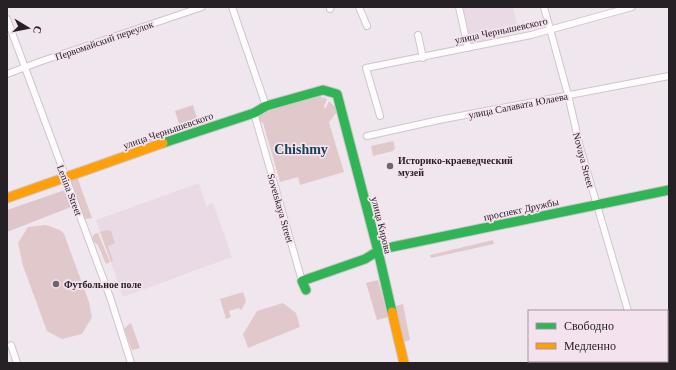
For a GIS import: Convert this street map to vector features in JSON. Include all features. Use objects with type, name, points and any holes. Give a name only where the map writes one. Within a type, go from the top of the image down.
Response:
[{"type":"street","name":"Первомайский переулок","points":[[7,74],[202,7]]},
{"type":"street","points":[[232,7],[266,106]]},
{"type":"street","points":[[359,7],[367,26]]},
{"type":"street","points":[[459,7],[468,48]]},
{"type":"street","name":"Novaya Street","points":[[544,7],[568,95],[580,147],[628,310]]},
{"type":"street","name":"улица Чернышевского","points":[[380,116],[366,68],[423,58],[550,30],[632,7]]},
{"type":"street","name":"Lenina Street","points":[[7,19],[110,297],[131,363]]},
{"type":"street","points":[[418,35],[423,58]]},
{"type":"street","name":"улица Салавата Юлаева","points":[[367,136],[439,120],[669,76]]},
{"type":"street","name":"улица Чернышевского","points":[[7,198],[254,113],[266,106],[323,90],[337,94]]},
{"type":"street","name":"улица Кирова","points":[[337,94],[378,251],[404,363]]},
{"type":"street","name":"Sovetskaya Street","points":[[254,113],[302,281]]},
{"type":"street","name":"проспект Дружбы","points":[[302,281],[365,259],[378,251],[440,236],[597,206],[669,190]]},
{"type":"street","points":[[302,281],[306,290]]},
{"type":"street","points":[[11,345],[17,363]]},
{"type":"shaded area","points":[[463,7],[513,7],[519,32],[471,43]]},
{"type":"shaded area","points":[[321,96],[322,102],[322,97],[327,99],[324,106],[325,109],[329,101],[336,108],[337,112],[329,122],[327,116],[344,172],[300,185],[298,177],[280,182],[263,123],[259,122],[259,113],[312,97]]},
{"type":"shaded area","points":[[193,105],[198,121],[180,127],[175,111]]},
{"type":"shaded area","points":[[201,122],[201,126],[147,145],[144,141]]},
{"type":"shaded area","points":[[393,141],[395,148],[393,151],[373,156],[371,146]]},
{"type":"shaded area","points":[[76,174],[92,218],[84,218],[70,180]]},
{"type":"shaded area","points":[[199,183],[206,206],[213,203],[232,257],[123,297],[96,220]]},
{"type":"shaded area","points":[[65,190],[71,207],[7,232],[7,210]]},
{"type":"shaded area","name":"Футбольное поле","points":[[46,225],[60,230],[64,234],[89,302],[92,317],[82,334],[62,339],[47,331],[23,266],[18,243],[28,227]]},
{"type":"shaded area","points":[[107,230],[111,231],[115,243],[108,246],[113,261],[111,262],[100,232]]},
{"type":"shaded area","points":[[98,233],[110,262],[106,264],[98,245],[92,239],[94,234]]},
{"type":"shaded area","points":[[493,240],[494,244],[431,258],[430,255]]},
{"type":"shaded area","points":[[378,280],[388,317],[377,320],[366,283]]},
{"type":"shaded area","points":[[243,292],[246,301],[242,309],[240,310],[239,308],[229,311],[231,317],[226,319],[220,299]]},
{"type":"shaded area","points":[[283,303],[296,313],[300,327],[248,348],[243,334],[257,311]]},
{"type":"shaded area","points":[[403,304],[410,340],[403,342],[393,308]]},
{"type":"shaded area","points":[[131,323],[140,348],[132,350],[124,329]]},
{"type":"traffic: fast","points":[[163,143],[254,113],[266,106],[323,90],[337,94],[378,251],[392,312]]},
{"type":"traffic: fast","points":[[306,290],[302,281],[365,259],[378,251],[392,247],[669,190]]},
{"type":"traffic: slow","points":[[7,198],[163,143]]},
{"type":"traffic: slow","points":[[392,312],[404,363]]},
{"type":"place","name":"Историко-краеведческий музей","points":[[390,166]]},
{"type":"place","name":"Футбольное поле","points":[[56,284]]},
{"type":"district","name":"Chishmy","points":[[301,149]]}]
